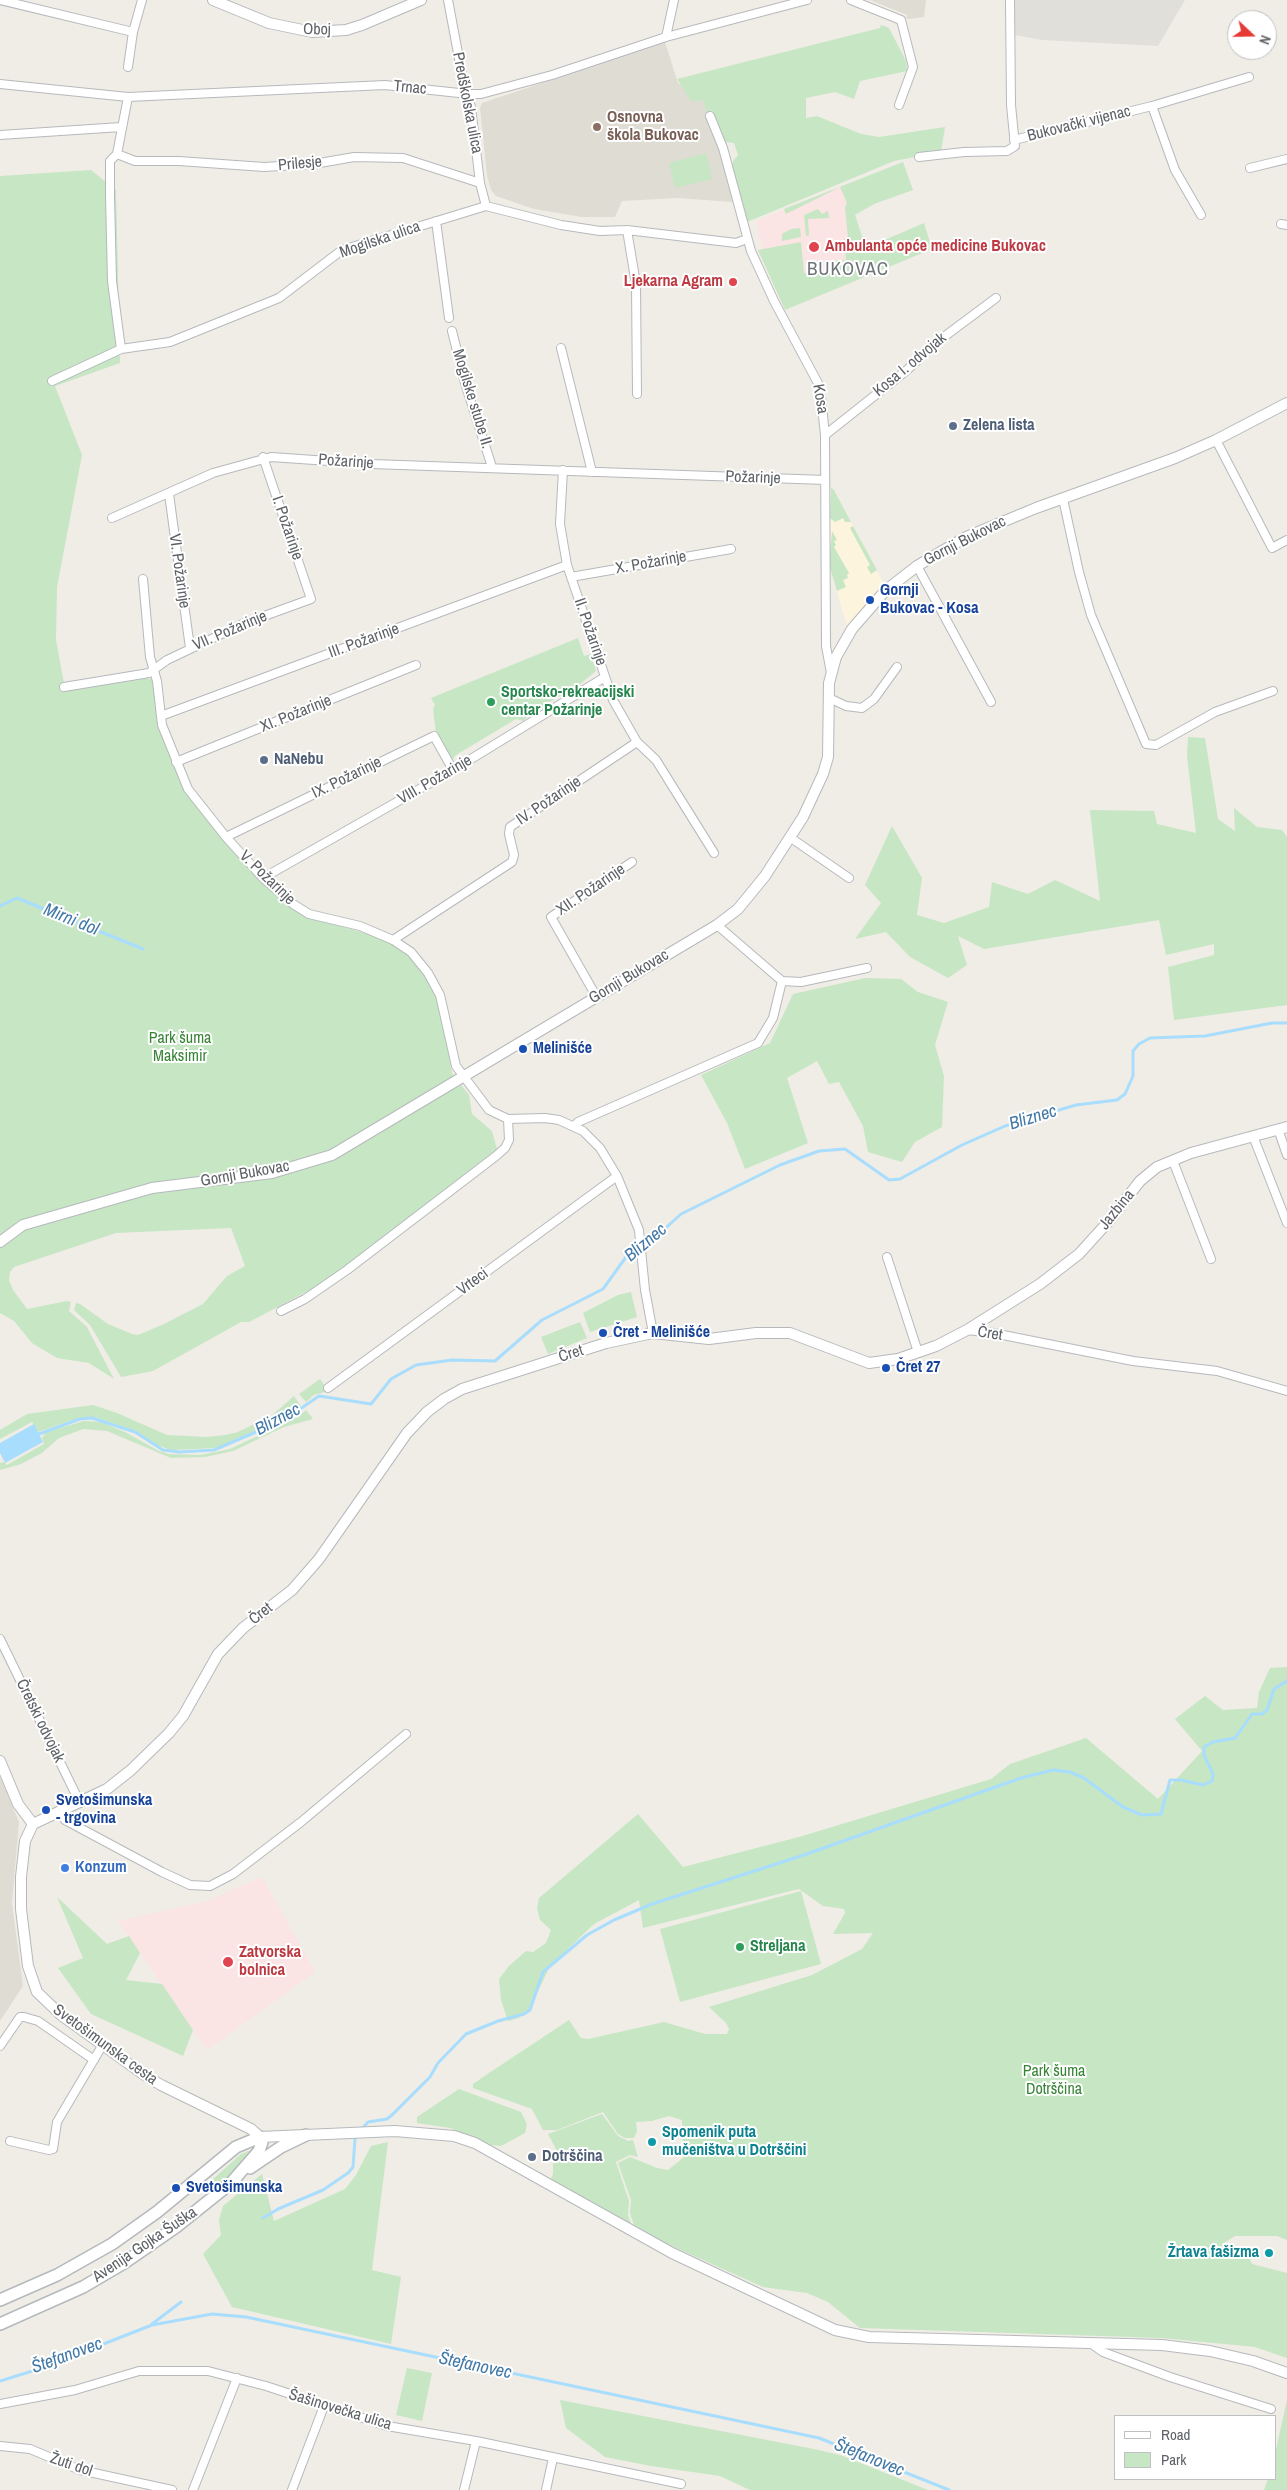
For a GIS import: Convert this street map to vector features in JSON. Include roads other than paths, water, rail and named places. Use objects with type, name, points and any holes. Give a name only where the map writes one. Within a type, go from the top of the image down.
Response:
[{"type":"main road","name":"Avenija Gojka Šuška","points":[[0,2324],[83,2287],[124,2263],[176,2227],[280,2147],[306,2135]]},
{"type":"main road","points":[[231,2183],[259,2151],[262,2142],[260,2136]]},
{"type":"main road","name":"Avenija Gojka Šuška","points":[[0,2300],[57,2275],[112,2244],[157,2212],[236,2148],[260,2136]]},
{"type":"street","points":[[0,0],[133,32]]},
{"type":"street","points":[[128,68],[133,32],[142,0]]},
{"type":"street","name":"Predškolska ulica","points":[[448,0],[477,141],[480,183],[486,206]]},
{"type":"street","points":[[666,37],[674,0]]},
{"type":"street","name":"Trnac","points":[[0,84],[128,96],[385,86],[481,94],[552,75],[666,37],[807,0]]},
{"type":"street","points":[[851,0],[901,20],[913,67],[899,105]]},
{"type":"street","name":"Bukovački vijenac","points":[[1010,0],[1011,105],[1014,140],[1152,106],[1249,77]]},
{"type":"street","name":"Oboj","points":[[219,1],[269,23],[312,32],[331,32],[354,27],[417,1]]},
{"type":"street","points":[[121,349],[112,281],[110,161],[117,154],[128,96]]},
{"type":"street","points":[[1152,106],[1175,170],[1201,215]]},
{"type":"street","name":"Kosa","points":[[710,116],[723,148],[747,239],[774,301],[819,383],[825,434],[826,646],[831,674]]},
{"type":"street","points":[[0,135],[121,127]]},
{"type":"street","points":[[919,157],[1011,151],[1015,146],[1014,140]]},
{"type":"street","name":"Prilesje","points":[[117,154],[135,161],[179,161],[264,167],[314,164],[354,157],[404,158],[480,183]]},
{"type":"street","points":[[1250,168],[1287,159]]},
{"type":"street","points":[[486,206],[561,225],[600,231],[627,230],[736,242],[747,239]]},
{"type":"street","name":"Mogilska ulica","points":[[52,381],[121,349],[170,342],[279,298],[342,250],[486,206]]},
{"type":"street","points":[[436,221],[450,318]]},
{"type":"street","points":[[627,230],[636,284],[637,394]]},
{"type":"street","name":"Kosa I. odvojak","points":[[825,434],[907,370],[937,342],[996,298]]},
{"type":"street","name":"Mogilske stube II.","points":[[452,331],[465,383],[492,467]]},
{"type":"street","points":[[561,348],[592,472]]},
{"type":"street","name":"Gornji Bukovac","points":[[0,1242],[23,1226],[152,1188],[272,1173],[332,1155],[464,1078],[596,996],[717,925],[742,904],[791,838],[812,798],[827,762],[830,731],[829,698],[831,674],[844,642],[862,616],[892,585],[917,566],[966,537],[995,524],[1156,466],[1216,440],[1287,402]]},
{"type":"street","points":[[1216,440],[1272,548],[1287,540]]},
{"type":"street","name":"Požarinje","points":[[112,518],[213,473],[263,457],[372,464],[825,480]]},
{"type":"street","name":"I. Požarinje","points":[[263,457],[311,599]]},
{"type":"street","name":"II. Požarinje","points":[[563,470],[560,524],[566,565],[618,712],[637,742],[656,760],[714,854]]},
{"type":"street","name":"VI. Požarinje","points":[[168,494],[190,648]]},
{"type":"street","points":[[1063,499],[1079,572],[1091,615],[1146,744],[1156,746],[1215,712],[1273,691]]},
{"type":"street","name":"X. Požarinje","points":[[571,577],[731,549]]},
{"type":"street","name":"III. Požarinje","points":[[161,716],[566,565]]},
{"type":"street","points":[[917,566],[991,702]]},
{"type":"street","points":[[144,579],[152,670]]},
{"type":"street","name":"VII. Požarinje","points":[[64,686],[148,673],[190,648],[246,623],[311,599]]},
{"type":"street","name":"XI. Požarinje","points":[[176,762],[416,665]]},
{"type":"street","points":[[829,698],[846,706],[862,708],[874,699],[897,667]]},
{"type":"street","name":"V. Požarinje","points":[[152,670],[157,680],[161,716],[176,762],[188,789],[226,837],[264,878],[293,904],[310,914],[360,926],[393,940],[411,952],[434,982],[444,1005],[456,1066],[464,1078]]},
{"type":"street","name":"VIII. Požarinje","points":[[264,878],[453,770],[605,677]]},
{"type":"street","name":"IX. Požarinje","points":[[226,837],[434,736],[453,770]]},
{"type":"street","name":"IV. Požarinje","points":[[393,940],[512,862],[514,855],[509,834],[510,827],[637,742]]},
{"type":"street","points":[[791,838],[849,878]]},
{"type":"street","name":"XII. Požarinje","points":[[596,996],[551,917],[632,862]]},
{"type":"street","points":[[717,925],[782,981],[802,982],[867,968]]},
{"type":"street","points":[[574,1126],[578,1122],[758,1043],[773,1018],[782,981]]},
{"type":"street","points":[[464,1078],[489,1110],[508,1119],[545,1118],[560,1120],[583,1131],[600,1148],[617,1176],[639,1230],[645,1290],[653,1332]]},
{"type":"street","points":[[282,1311],[305,1299],[347,1270],[496,1156],[505,1148],[509,1140],[508,1119]]},
{"type":"street","points":[[1282,1128],[1287,1155]]},
{"type":"street","name":"Jazbina","points":[[966,1330],[1040,1284],[1079,1254],[1108,1222],[1140,1181],[1156,1167],[1190,1153],[1282,1128]]},
{"type":"street","points":[[1254,1136],[1287,1223]]},
{"type":"street","points":[[1173,1161],[1211,1259]]},
{"type":"street","name":"Vrteci","points":[[328,1388],[617,1176]]},
{"type":"street","points":[[887,1257],[918,1352]]},
{"type":"street","name":"Čret","points":[[32,1824],[107,1789],[132,1770],[169,1733],[183,1716],[218,1654],[243,1628],[292,1590],[314,1565],[406,1433],[427,1412],[462,1389],[606,1342],[653,1332],[709,1339],[756,1333],[790,1333],[869,1363],[898,1359],[936,1346],[966,1330],[993,1333],[1133,1361],[1217,1371],[1287,1391]]},
{"type":"street","name":"Čretski odvojak","points":[[0,1639],[80,1803]]},
{"type":"street","points":[[60,1811],[65,1820],[162,1872],[190,1884],[210,1886],[233,1874],[301,1822],[406,1734]]},
{"type":"street","points":[[0,1761],[18,1804],[32,1824]]},
{"type":"street","name":"Svetošimunska cesta","points":[[32,1824],[25,1841],[21,1877],[21,1909],[28,1966],[37,1992],[48,2005],[102,2046],[161,2085],[251,2129],[260,2136]]},
{"type":"street","points":[[0,2046],[20,2017],[24,2016],[38,2021],[94,2060]]},
{"type":"street","points":[[10,2141],[49,2150],[54,2149],[57,2122],[102,2046]]},
{"type":"street","points":[[260,2136],[367,2131],[427,2132],[454,2136],[475,2143],[672,2253],[835,2330],[869,2337],[1162,2346],[1210,2351],[1253,2361],[1287,2373]]},
{"type":"street","points":[[1090,2343],[1103,2352],[1170,2377],[1271,2409]]},
{"type":"street","name":"Šašinovečka ulica","points":[[0,2404],[75,2390],[139,2370],[208,2371],[236,2378],[387,2426],[476,2441],[681,2484]]},
{"type":"street","points":[[193,2490],[236,2378]]},
{"type":"street","points":[[292,2490],[324,2406]]},
{"type":"street","points":[[464,2490],[476,2441]]},
{"type":"street","name":"Žuti dol","points":[[0,2446],[30,2449],[80,2470],[172,2490]]},
{"type":"street","points":[[546,2490],[554,2458]]},
{"type":"water","points":[[34,1424],[43,1442],[5,1463],[0,1453],[0,1443]]},
{"type":"waterway","name":"Mirni dol","points":[[0,906],[17,898],[143,949]]},
{"type":"waterway","name":"Bliznec","points":[[36,1435],[80,1419],[92,1418],[135,1432],[163,1450],[179,1452],[214,1450],[284,1420],[319,1396],[371,1404],[391,1379],[416,1365],[452,1360],[495,1361],[542,1320],[603,1289],[626,1257],[658,1235],[681,1214],[780,1165],[819,1151],[845,1149],[889,1180],[900,1179],[962,1145],[1005,1126],[1076,1105],[1117,1100],[1125,1094],[1133,1076],[1133,1051],[1139,1044],[1150,1038],[1205,1036],[1272,1023],[1287,1023]]},
{"type":"waterway","points":[[361,2130],[368,2122],[387,2119],[393,2114],[430,2077],[438,2063],[466,2034],[498,2021],[524,2014],[530,2010],[543,1972],[587,1935],[614,1920],[652,1904],[801,1856],[1021,1778],[1053,1770],[1070,1772],[1084,1778],[1123,1807],[1142,1815],[1161,1814],[1170,1780],[1181,1780],[1203,1785],[1212,1781],[1213,1774],[1204,1755],[1204,1747],[1213,1742],[1235,1738],[1252,1714],[1262,1714],[1267,1710],[1274,1689],[1287,1681]]},
{"type":"waterway","points":[[263,2218],[278,2209],[323,2190],[348,2173],[353,2167],[357,2135]]},
{"type":"waterway","points":[[152,2324],[181,2302]]},
{"type":"waterway","name":"Štefanovec","points":[[0,2381],[42,2368],[152,2325],[212,2314],[246,2317],[819,2438],[949,2490]]},
{"type":"place","name":"Osnovna škola Bukovac","points":[[597,127]]},
{"type":"place","name":"Ambulanta opće medicine Bukovac","points":[[814,247]]},
{"type":"place","name":"Ljekarna Agram","points":[[733,282]]},
{"type":"place","name":"Zelena lista","points":[[953,426]]},
{"type":"place","name":"Gornji Bukovac - Kosa","points":[[870,600]]},
{"type":"place","name":"Sportsko-rekreacijski centar Požarinje","points":[[491,702]]},
{"type":"place","name":"NaNebu","points":[[264,760]]},
{"type":"place","name":"Melinišće","points":[[523,1049]]},
{"type":"place","name":"Čret - Melinišće","points":[[603,1333]]},
{"type":"place","name":"Čret 27","points":[[886,1368]]},
{"type":"place","name":"Svetošimunska - trgovina","points":[[46,1810]]},
{"type":"place","name":"Konzum","points":[[65,1868]]},
{"type":"place","name":"Streljana","points":[[740,1947]]},
{"type":"place","name":"Zatvorska bolnica","points":[[228,1962]]},
{"type":"place","name":"Spomenik puta mučeništva u Dotrščini","points":[[652,2142]]},
{"type":"place","name":"Dotrščina","points":[[532,2157]]},
{"type":"place","name":"Svetošimunska","points":[[176,2188]]},
{"type":"place","name":"Žrtava fašizma","points":[[1269,2253]]},
{"type":"district","name":"BUKOVAC","points":[[848,270]]},
{"type":"park label","name":"Park šuma Maksimir","points":[[180,1048]]},
{"type":"park label","name":"Park šuma Dotrščina","points":[[1054,2081]]}]
